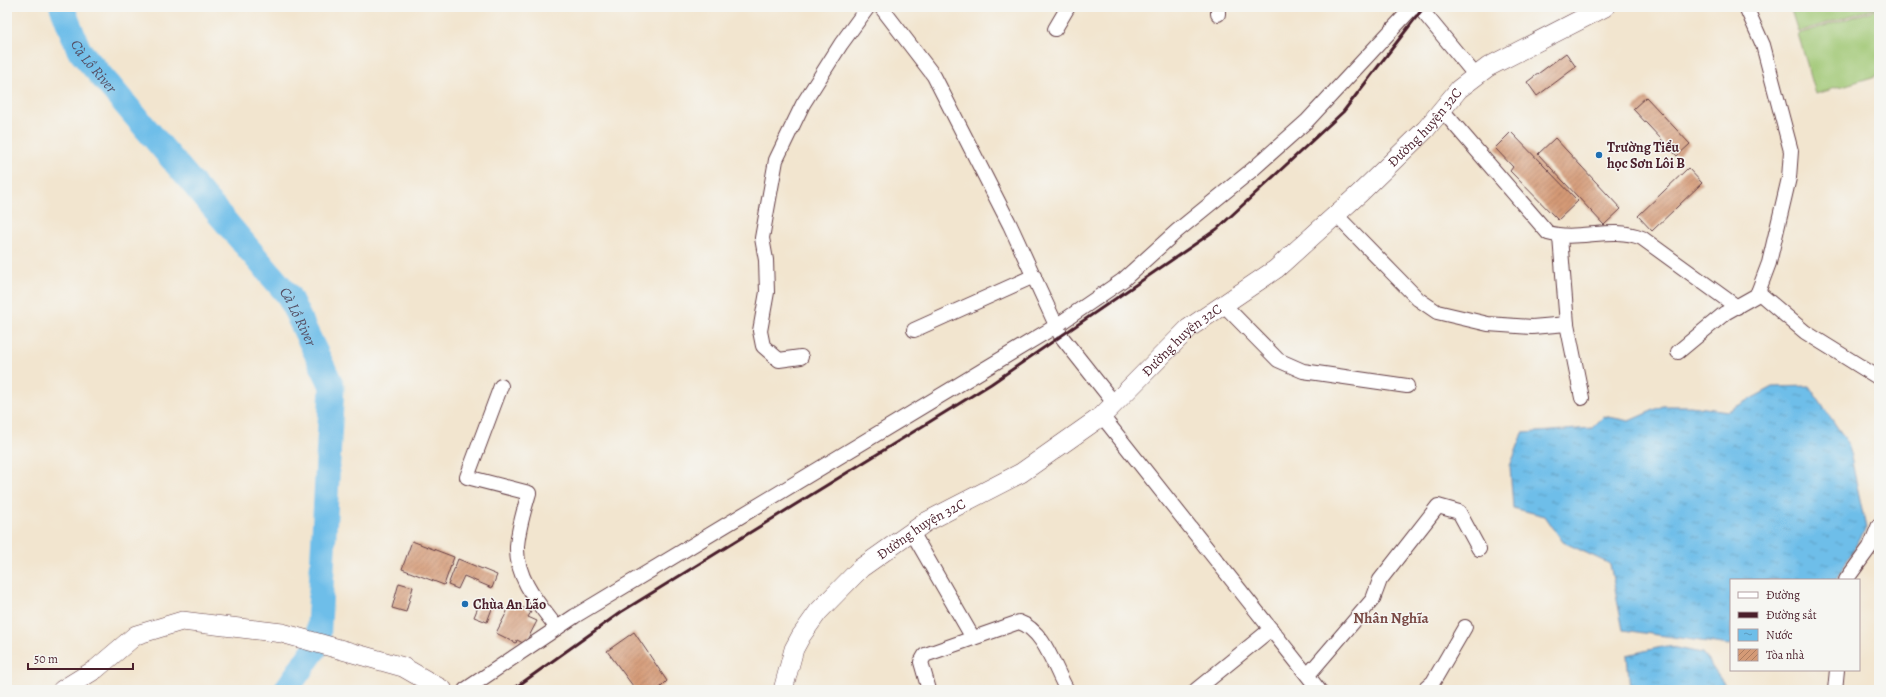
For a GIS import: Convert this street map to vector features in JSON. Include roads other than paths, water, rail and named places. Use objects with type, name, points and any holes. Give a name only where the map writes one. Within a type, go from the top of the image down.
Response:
[{"type":"street","points":[[801,357],[779,360],[763,346],[760,331],[767,292],[766,260],[762,238],[776,160],[803,104],[841,44],[868,7]]},
{"type":"street","points":[[881,7],[934,76],[1010,225],[1061,336],[1108,410],[1271,629],[1319,690]]},
{"type":"street","points":[[1055,29],[1068,7]]},
{"type":"street","points":[[464,690],[557,628],[1056,326],[1123,280],[1307,121],[1413,7]]},
{"type":"street","points":[[1419,7],[1476,76]]},
{"type":"street","name":"Đường huyện 32C","points":[[784,690],[794,649],[801,636],[818,612],[861,568],[926,522],[1021,473],[1108,410],[1189,328],[1276,269],[1336,215],[1426,129],[1459,89],[1476,76],[1488,67],[1605,7]]},
{"type":"street","points":[[1678,352],[1725,314],[1757,295],[1769,262],[1789,178],[1791,151],[1763,45],[1746,7]]},
{"type":"street","points":[[1442,110],[1548,234],[1560,237],[1600,233],[1634,235],[1642,238],[1737,307]]},
{"type":"street","points":[[1336,215],[1418,300],[1437,312],[1488,324],[1532,327],[1567,324]]},
{"type":"street","points":[[1560,237],[1567,324],[1582,398]]},
{"type":"street","points":[[914,330],[1034,276]]},
{"type":"street","points":[[1758,292],[1806,332],[1879,378]]},
{"type":"street","points":[[1224,305],[1278,360],[1303,371],[1407,386]]},
{"type":"street","points":[[501,386],[467,477],[529,493],[517,546],[518,563],[527,585],[557,628]]},
{"type":"street","points":[[1308,675],[1373,599],[1380,580],[1438,506],[1459,512],[1479,549]]},
{"type":"street","points":[[1847,579],[1870,547],[1879,526]]},
{"type":"street","points":[[912,532],[973,638]]},
{"type":"street","points":[[62,690],[96,668],[136,635],[182,621],[282,633],[404,667],[443,690]]},
{"type":"street","points":[[929,690],[921,662],[925,655],[1019,622],[1025,624],[1037,633],[1067,690]]},
{"type":"street","points":[[1424,690],[1433,682],[1464,627]]},
{"type":"street","points":[[1196,690],[1271,629]]},
{"type":"street","points":[[1835,690],[1837,671]]},
{"type":"water","points":[[1809,386],[1848,443],[1866,528],[1837,579],[1730,579],[1729,645],[1623,630],[1610,564],[1563,542],[1545,516],[1513,508],[1510,466],[1523,433],[1592,428],[1604,416],[1629,421],[1663,406],[1690,406],[1728,411],[1773,387]]},
{"type":"water","points":[[1666,646],[1702,653],[1725,685],[1726,690],[1630,690],[1627,655]]},
{"type":"waterway","name":"Cà Lồ River","points":[[62,7],[79,50],[288,295],[332,386],[318,644],[286,690]]},
{"type":"railway","points":[[512,690],[621,612],[991,384],[1217,229],[1343,112],[1424,7]]},
{"type":"place","name":"Trường Tiểu học Sơn Lôi B","points":[[1599,155]]},
{"type":"place","name":"Chùa An Lão","points":[[465,604]]},
{"type":"district","name":"Nhân Nghĩa","points":[[1391,618]]}]
